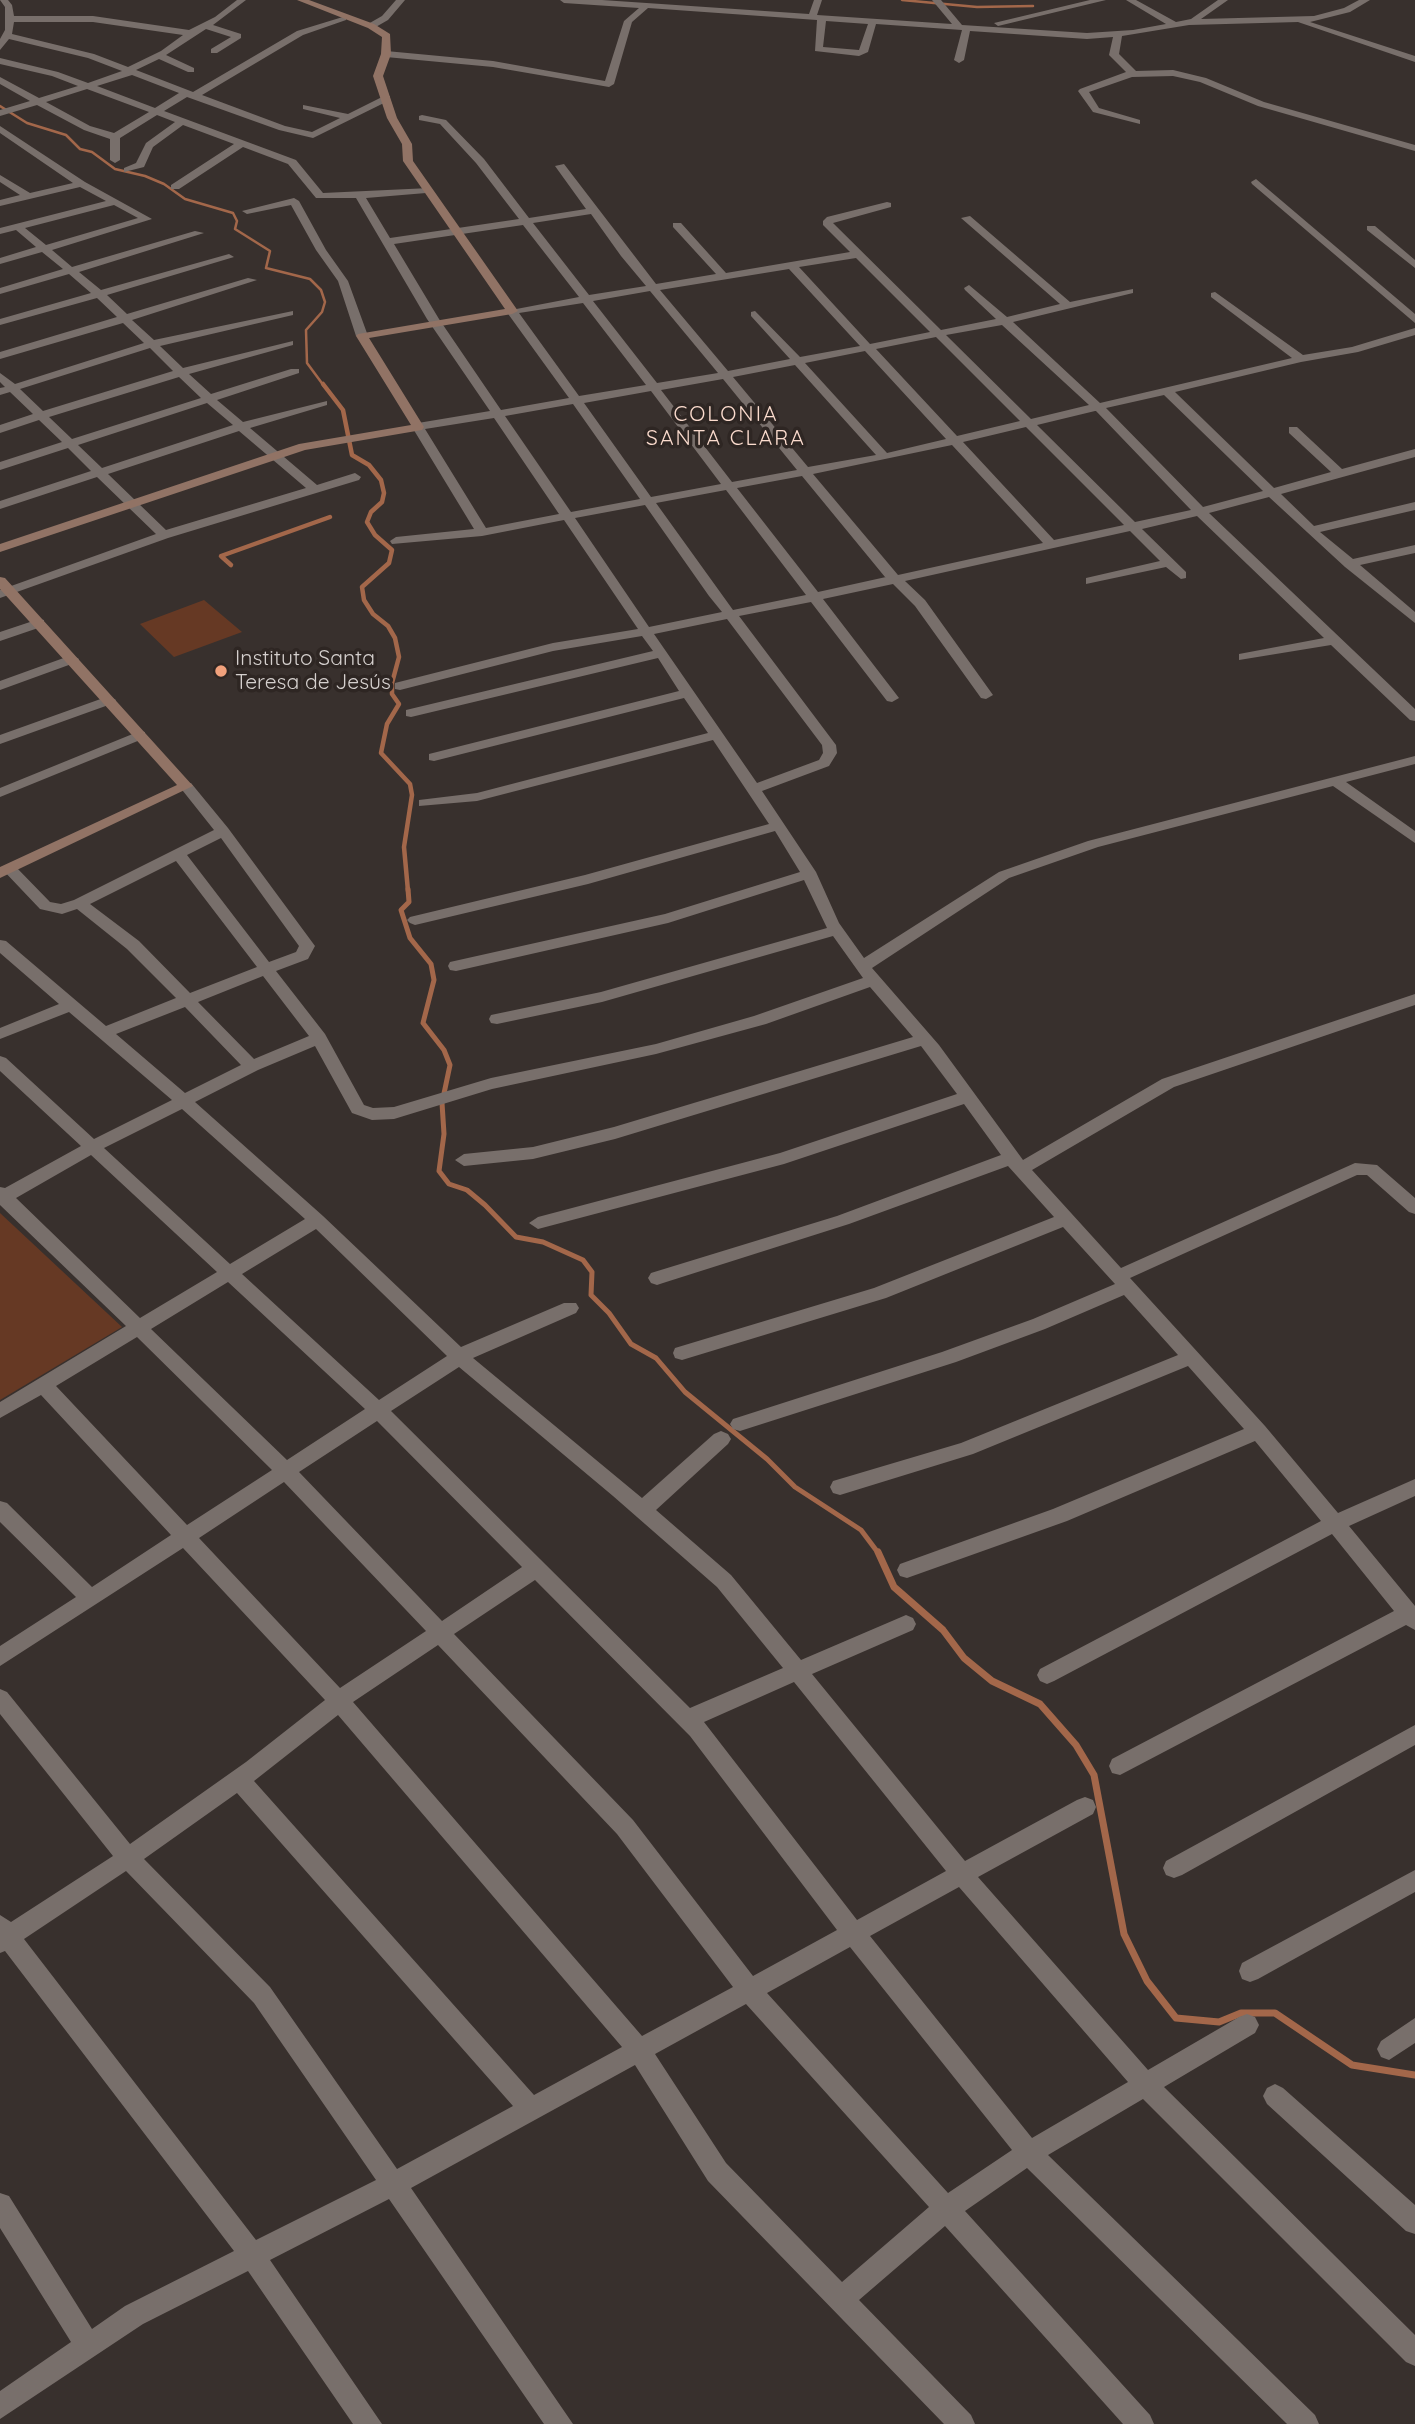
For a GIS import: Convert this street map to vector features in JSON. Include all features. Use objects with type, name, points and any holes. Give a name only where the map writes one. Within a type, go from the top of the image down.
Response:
[{"type":"street","points":[[0,47],[5,33],[4,0]]},
{"type":"street","points":[[1,113],[128,73],[160,56],[190,33],[207,26],[242,0]]},
{"type":"street","points":[[301,0],[343,18],[371,26],[387,36],[386,54],[378,76],[392,118],[407,144],[408,161],[426,190],[730,615],[829,745],[830,752],[824,763],[752,790]]},
{"type":"street","points":[[371,26],[385,18],[401,0]]},
{"type":"street","points":[[571,0],[1087,36],[1118,35],[1189,22],[1298,21],[1346,10],[1366,0]]},
{"type":"street","points":[[689,10],[694,0]]},
{"type":"street","points":[[750,13],[756,0]]},
{"type":"street","points":[[818,0],[818,48],[863,52],[873,21]]},
{"type":"street","points":[[936,0],[962,26]]},
{"type":"street","points":[[981,27],[1083,2],[1102,0]]},
{"type":"street","points":[[1130,0],[1175,25]]},
{"type":"street","points":[[1189,22],[1213,10],[1224,0]]},
{"type":"street","points":[[386,54],[493,64],[609,84],[628,21],[645,7]]},
{"type":"street","points":[[6,16],[93,19],[190,33]]},
{"type":"street","points":[[0,80],[87,128],[115,136],[300,33],[343,18]]},
{"type":"street","points":[[1298,21],[1415,59]]},
{"type":"street","points":[[207,26],[238,36],[214,51]]},
{"type":"street","points":[[959,60],[962,26]]},
{"type":"street","points":[[98,31],[128,33],[167,30]]},
{"type":"street","points":[[5,33],[91,56],[128,73],[282,128],[313,135],[387,98]]},
{"type":"street","points":[[1118,35],[1113,52],[1131,70],[1131,74]]},
{"type":"street","points":[[160,56],[191,70]]},
{"type":"street","points":[[0,61],[48,72],[292,162],[320,196]]},
{"type":"street","points":[[1137,122],[1096,110],[1083,91],[1131,74],[1173,73],[1203,80],[1261,104],[1415,148]]},
{"type":"street","points":[[306,107],[350,117]]},
{"type":"street","points":[[422,118],[443,122],[456,133],[891,698]]},
{"type":"street","points":[[128,170],[143,162],[149,145],[181,122]]},
{"type":"street","points":[[0,129],[81,184],[146,216],[146,221],[0,261]]},
{"type":"street","points":[[115,136],[115,160]]},
{"type":"street","points":[[175,187],[242,144]]},
{"type":"street","points":[[560,166],[653,288],[895,578],[920,603],[986,695]]},
{"type":"street","points":[[0,178],[28,196]]},
{"type":"street","points":[[1256,181],[1415,320]]},
{"type":"street","points":[[0,203],[81,184]]},
{"type":"street","points":[[247,211],[320,196],[426,190]]},
{"type":"street","points":[[359,195],[436,324],[809,874],[836,930],[862,967],[924,1040],[1016,1163],[1258,1431],[1412,1617],[1120,1766]]},
{"type":"street","points":[[295,201],[321,250],[343,281],[362,336],[482,532]]},
{"type":"street","points":[[0,231],[115,202]]},
{"type":"street","points":[[887,205],[827,221],[1181,575]]},
{"type":"street","points":[[387,242],[593,211]]},
{"type":"street","points":[[966,218],[1066,305]]},
{"type":"street","points":[[677,225],[723,276]]},
{"type":"street","points":[[18,226],[98,293],[209,400],[315,489]]},
{"type":"street","points":[[1371,228],[1415,265]]},
{"type":"street","points":[[0,291],[199,233]]},
{"type":"street","points":[[362,336],[858,254]]},
{"type":"street","points":[[0,322],[229,257]]},
{"type":"street","points":[[791,265],[1051,544]]},
{"type":"street","points":[[0,356],[252,280]]},
{"type":"street","points":[[969,289],[1099,408],[1200,512],[1415,717]]},
{"type":"street","points":[[0,548],[276,456],[339,439],[727,375],[1004,321],[1129,291]]},
{"type":"street","points":[[1215,295],[1301,359]]},
{"type":"street","points":[[6,390],[152,344],[289,313]]},
{"type":"street","points":[[755,314],[884,457]]},
{"type":"street","points":[[396,541],[482,532],[884,457],[1301,359],[1354,350],[1415,331]]},
{"type":"street","points":[[0,429],[179,372],[289,343]]},
{"type":"street","points":[[0,466],[295,371]]},
{"type":"street","points":[[0,376],[6,390],[41,416],[164,535]]},
{"type":"street","points":[[1167,391],[1311,530],[1415,619]]},
{"type":"street","points":[[0,505],[323,402]]},
{"type":"street","points":[[1293,430],[1340,474]]},
{"type":"street","points":[[400,686],[553,647],[730,615],[1200,512],[1412,456]]},
{"type":"street","points":[[106,1032],[303,955],[307,946],[223,831],[186,786],[39,623],[3,589],[164,535],[355,477]]},
{"type":"street","points":[[1311,530],[1415,506]]},
{"type":"street","points":[[1350,564],[1415,549]]},
{"type":"street","points":[[1091,581],[1168,563]]},
{"type":"street","points":[[1399,606],[1415,603]]},
{"type":"street","points":[[0,637],[39,623]]},
{"type":"street","points":[[1244,657],[1334,640]]},
{"type":"street","points":[[411,713],[660,654]]},
{"type":"street","points":[[0,686],[72,659]]},
{"type":"street","points":[[434,757],[686,693]]},
{"type":"street","points":[[0,740],[109,700]]},
{"type":"street","points":[[0,793],[140,735]]},
{"type":"street","points":[[424,803],[513,789],[715,735]]},
{"type":"street","points":[[862,967],[1004,875],[1093,844],[1415,760]]},
{"type":"street","points":[[1335,781],[1415,838]]},
{"type":"street","points":[[186,786],[5,871],[45,906],[62,909],[100,895],[177,852],[223,831]]},
{"type":"street","points":[[415,920],[588,879],[777,826]]},
{"type":"street","points":[[177,852],[319,1038],[358,1109],[372,1114],[394,1113],[491,1084],[669,1045],[760,1020],[874,980]]},
{"type":"street","points":[[456,966],[668,918],[809,874]]},
{"type":"street","points":[[79,903],[133,945],[252,1066]]},
{"type":"street","points":[[496,1019],[639,987],[836,930]]},
{"type":"street","points":[[0,945],[106,1032],[317,1220],[460,1358],[724,1581],[962,1874],[1146,2085],[1415,2353]]},
{"type":"street","points":[[657,1278],[1016,1163],[1168,1083],[1415,999]]},
{"type":"street","points":[[0,1034],[71,1005]]},
{"type":"street","points":[[319,1038],[252,1066],[1,1196],[286,1471],[625,1827],[748,1990],[1141,2424]]},
{"type":"street","points":[[464,1160],[533,1153],[615,1133],[924,1040]]},
{"type":"street","points":[[0,1062],[378,1410],[688,1719],[853,1933],[1029,2153],[1306,2424]]},
{"type":"street","points":[[538,1223],[784,1158],[967,1097]]},
{"type":"street","points":[[740,1424],[949,1357],[1039,1324],[1355,1169],[1371,1169],[1415,1208]]},
{"type":"street","points":[[682,1353],[880,1293],[1065,1219]]},
{"type":"street","points":[[0,1411],[317,1220]]},
{"type":"street","points":[[0,1657],[477,1346],[570,1308]]},
{"type":"street","points":[[840,1486],[966,1448],[1191,1357]]},
{"type":"street","points":[[43,1385],[339,1701],[639,2050],[717,2172],[962,2424]]},
{"type":"street","points":[[907,1570],[1060,1515],[1258,1431]]},
{"type":"street","points":[[642,1510],[721,1439]]},
{"type":"street","points":[[1047,1675],[1336,1523],[1415,1487]]},
{"type":"street","points":[[0,1510],[90,1598]]},
{"type":"street","points":[[369,2424],[252,2255],[3,1935],[128,1858],[239,1780],[339,1701],[437,1632],[537,1568]]},
{"type":"street","points":[[688,1719],[906,1624]]},
{"type":"street","points":[[0,1698],[128,1858],[262,1995],[560,2424]]},
{"type":"street","points":[[1174,1868],[1415,1734]]},
{"type":"street","points":[[239,1780],[531,2109]]},
{"type":"street","points":[[0,2406],[134,2315],[394,2184],[1085,1807]]},
{"type":"street","points":[[1250,1972],[1415,1880]]},
{"type":"street","points":[[841,2299],[946,2209],[1029,2153],[1247,2025]]},
{"type":"street","points":[[1389,2049],[1415,2029]]},
{"type":"street","points":[[1275,2096],[1415,2222]]},
{"type":"street","points":[[0,2205],[88,2346]]},
{"type":"shaded area","points":[[204,600],[242,632],[174,657],[140,624]]},
{"type":"shaded area","points":[[0,1213],[122,1327],[0,1400]]},
{"type":"waterway","points":[[902,0],[977,7],[1033,6]]},
{"type":"waterway","points":[[0,106],[27,123],[66,135],[80,149],[92,152],[115,169],[145,176],[164,184],[185,199],[233,213],[237,221],[235,229],[270,251],[266,268],[310,279],[321,290],[325,302],[322,312],[306,330],[307,363],[324,386]]},
{"type":"waterway","points":[[323,384],[343,410],[352,455],[369,465],[381,480],[384,493],[382,502],[371,512],[367,522],[375,535],[392,550],[389,563],[362,587],[364,600],[373,614],[388,626],[395,638],[399,657],[392,683],[392,694],[399,704],[387,724],[381,753],[410,784],[412,795],[404,847],[408,891]]},
{"type":"waterway","points":[[231,565],[221,556],[330,517]]},
{"type":"waterway","points":[[408,889],[409,902],[401,910],[410,938],[431,964],[434,980],[423,1023],[444,1050],[450,1065],[442,1103],[444,1134],[439,1171],[449,1184],[467,1190],[485,1205],[516,1237],[543,1242],[583,1260],[592,1272],[591,1295],[609,1313],[631,1344],[656,1358],[685,1392],[767,1459],[795,1487],[861,1530],[879,1554]]},
{"type":"waterway","points":[[879,1554],[894,1587],[943,1630],[964,1658],[992,1681],[1040,1704],[1076,1745],[1094,1775],[1124,1934],[1147,1981],[1176,2018],[1219,2022],[1241,2013],[1275,2013],[1352,2065],[1415,2075]]},
{"type":"place","name":"Instituto Santa Teresa de Jesús","points":[[221,671]]},
{"type":"district","name":"COLONIA SANTA CLARA","points":[[726,427]]}]
